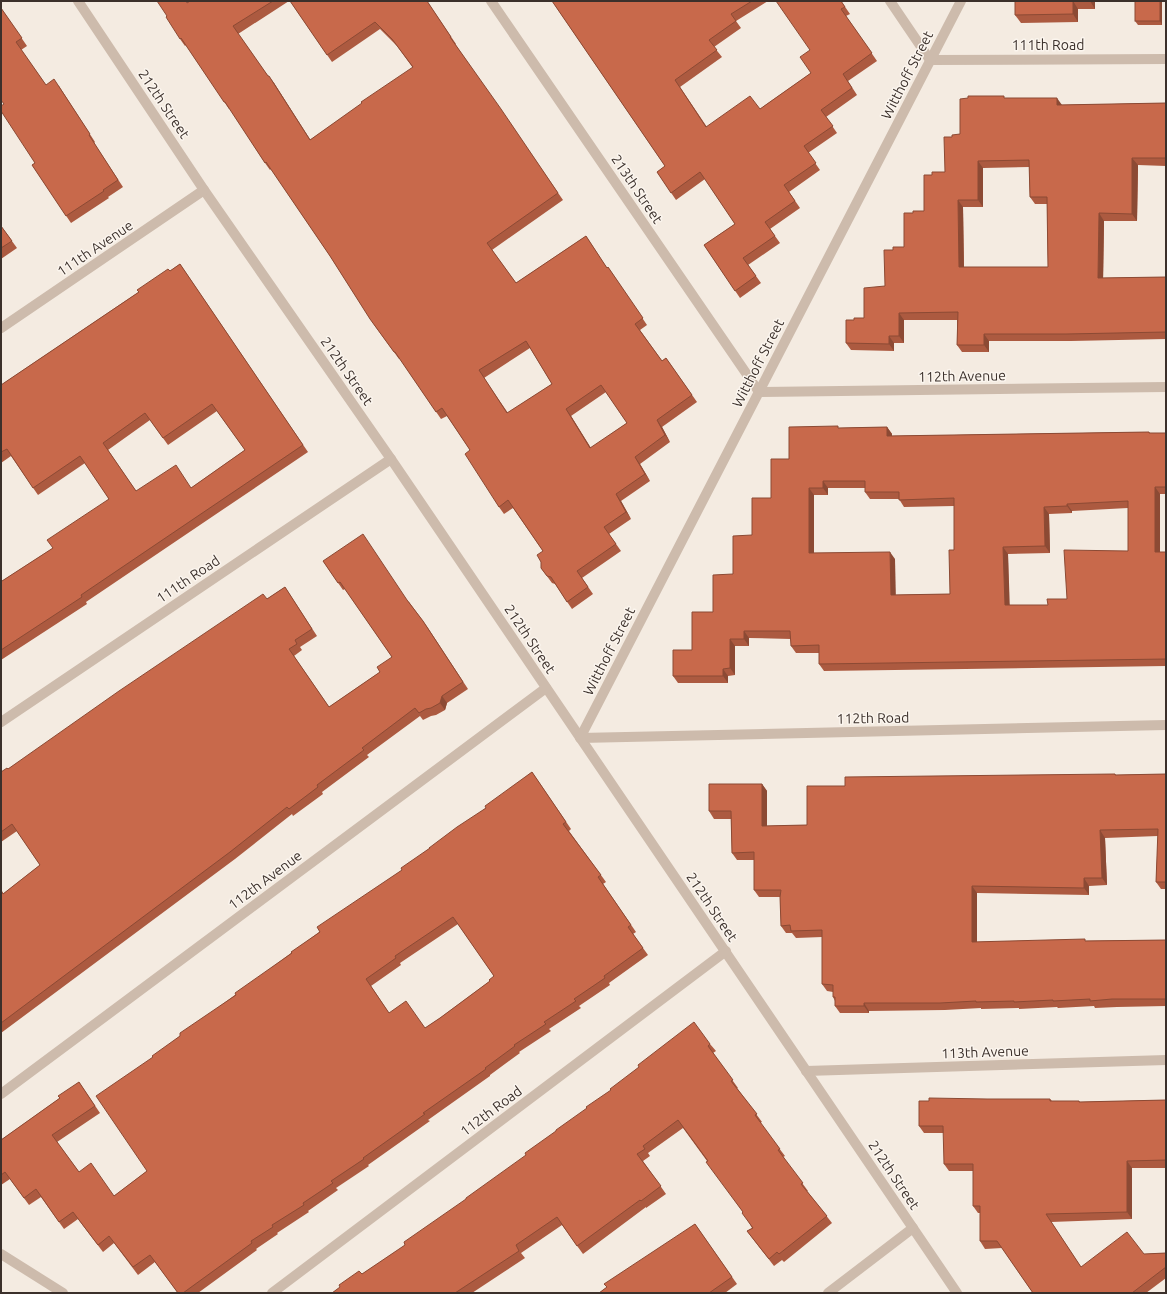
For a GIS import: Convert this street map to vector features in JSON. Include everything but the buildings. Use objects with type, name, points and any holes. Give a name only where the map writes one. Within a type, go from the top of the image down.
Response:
[{"type":"street","name":"212th Street","points":[[78,1],[204,190],[391,459],[957,1293]]},
{"type":"street","name":"213th Street","points":[[491,1],[759,392]]},
{"type":"street","points":[[890,1],[930,60]]},
{"type":"street","name":"Witthoff Street","points":[[580,738],[961,1]]},
{"type":"street","name":"111th Road","points":[[930,60],[1166,59]]},
{"type":"street","name":"111th Avenue","points":[[1,328],[204,190]]},
{"type":"street","name":"112th Avenue","points":[[759,392],[1166,387]]},
{"type":"street","name":"111th Road","points":[[1,722],[391,459]]},
{"type":"street","name":"112th Avenue","points":[[1,1094],[546,688]]},
{"type":"street","name":"112th Road","points":[[580,738],[1166,725]]},
{"type":"street","name":"112th Road","points":[[272,1293],[726,951]]},
{"type":"street","name":"113th Avenue","points":[[806,1071],[1166,1060]]},
{"type":"street","points":[[828,1293],[913,1228]]},
{"type":"street","points":[[1,1254],[63,1293]]}]
